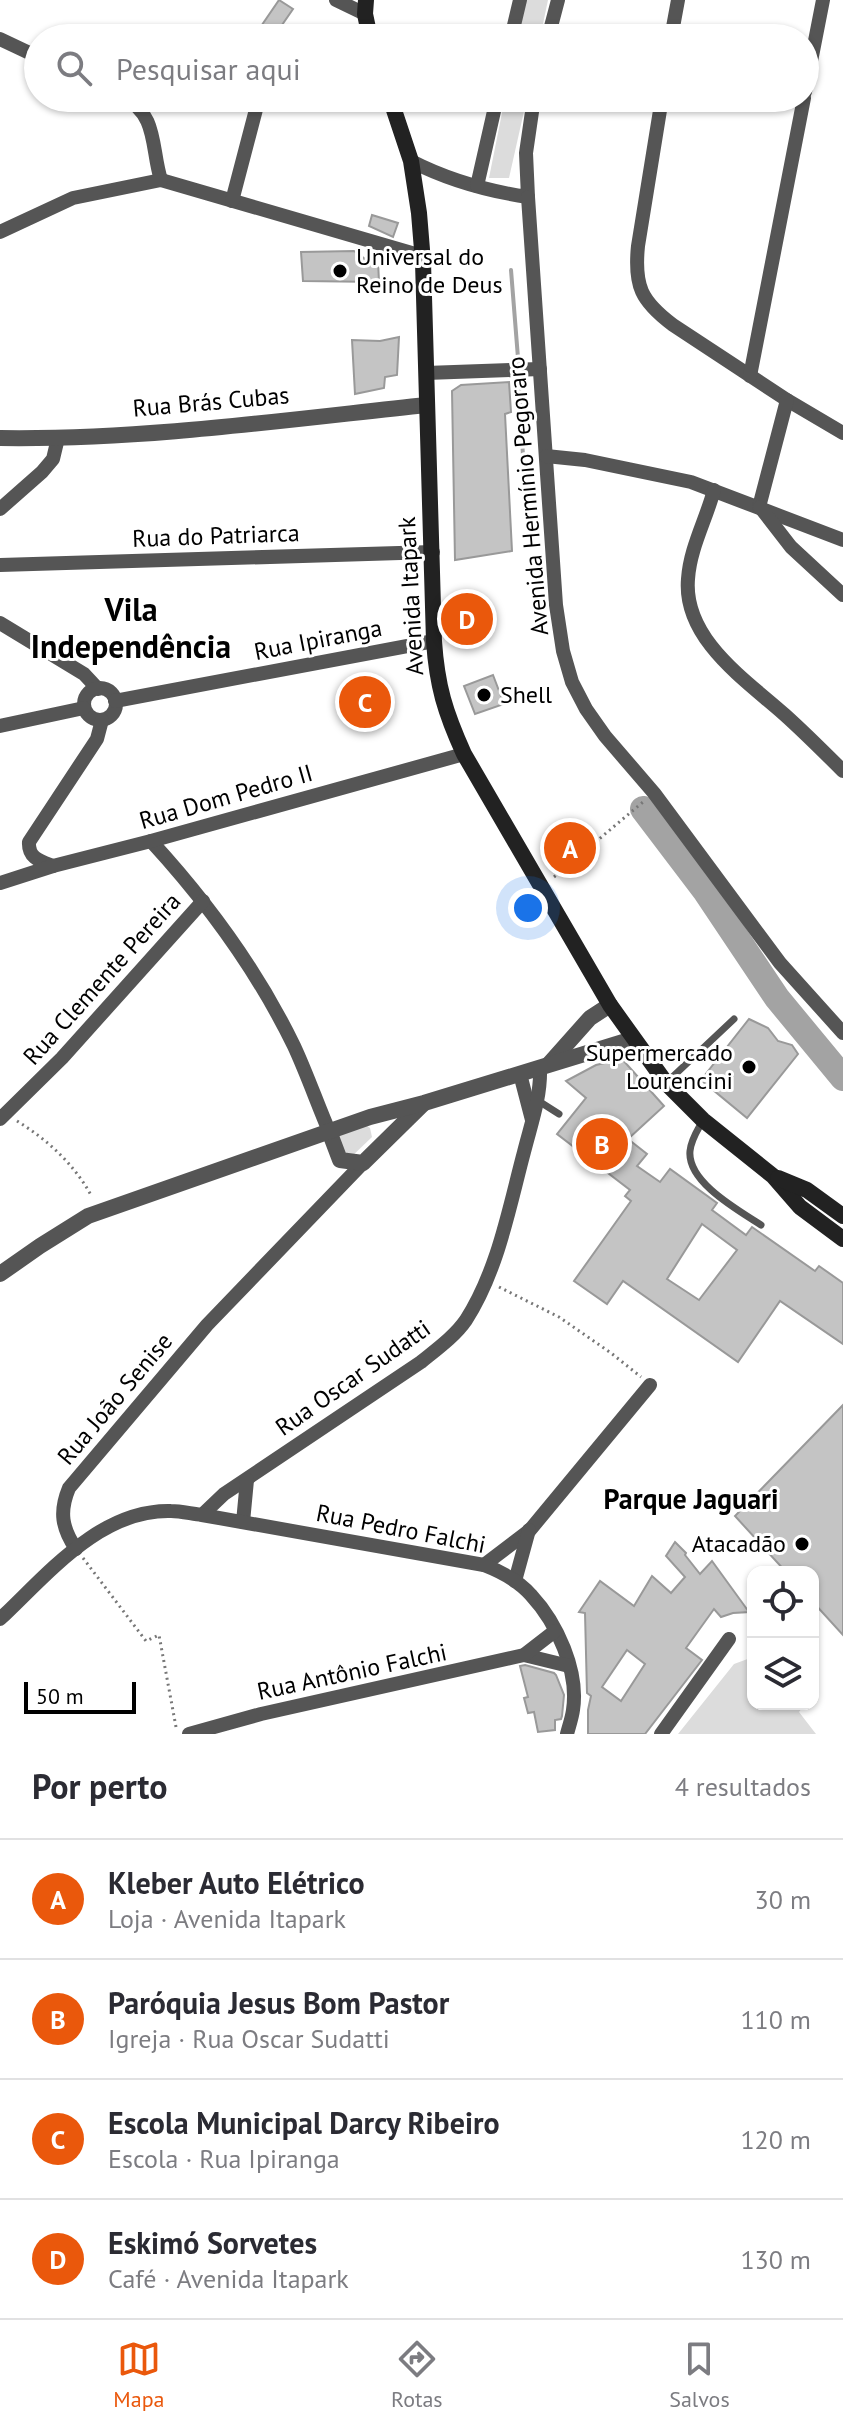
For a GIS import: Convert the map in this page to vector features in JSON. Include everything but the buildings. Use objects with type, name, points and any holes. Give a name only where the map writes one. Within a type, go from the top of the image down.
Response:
[{"type":"main road","name":"Avenida Itapark","points":[[395,112],[411,161],[419,213],[434,641],[441,697],[447,717],[464,754],[610,1005],[666,1083],[703,1120],[773,1176],[800,1207],[843,1239]]},
{"type":"main road","name":"Avenida Itapark","points":[[773,1176],[807,1190],[843,1216]]},
{"type":"street","points":[[336,0],[365,7]]},
{"type":"street","points":[[514,24],[520,0]]},
{"type":"street","points":[[552,24],[558,0]]},
{"type":"street","points":[[674,24],[678,0]]},
{"type":"street","points":[[818,24],[823,0]]},
{"type":"street","points":[[0,39],[24,50]]},
{"type":"street","points":[[144,112],[161,180]]},
{"type":"street","points":[[232,201],[255,112]]},
{"type":"street","points":[[477,186],[494,112]]},
{"type":"street","name":"Avenida Hermínio Pegoraro","points":[[532,112],[526,153],[528,197],[556,605],[563,651],[572,682],[605,736],[654,793],[780,963],[843,1033]]},
{"type":"street","points":[[660,112],[636,264],[640,290],[657,313],[787,400],[843,433]]},
{"type":"street","points":[[750,376],[801,112]]},
{"type":"street","points":[[411,161],[435,173],[499,193],[528,197]]},
{"type":"street","points":[[0,232],[73,198],[161,180],[422,256]]},
{"type":"street","points":[[426,373],[540,369]]},
{"type":"street","points":[[759,507],[787,400]]},
{"type":"street","name":"Rua Brás Cubas","points":[[0,438],[58,438],[241,424],[426,405]]},
{"type":"street","points":[[0,509],[53,459],[58,438]]},
{"type":"street","points":[[546,456],[585,460],[691,482],[843,540]]},
{"type":"street","points":[[714,490],[694,547],[687,583],[694,618],[707,641],[727,664],[843,771]]},
{"type":"street","points":[[759,507],[791,547],[843,595]]},
{"type":"street","name":"Rua do Patriarca","points":[[0,565],[433,552]]},
{"type":"street","points":[[0,623],[84,674],[98,689],[109,691],[115,701],[114,712],[102,720],[93,719],[84,708]]},
{"type":"street","name":"Rua Ipiranga","points":[[115,701],[434,641]]},
{"type":"street","points":[[84,708],[87,695],[98,689]]},
{"type":"street","points":[[0,726],[84,708]]},
{"type":"street","points":[[53,866],[33,857],[28,849],[29,842],[97,739],[102,720]]},
{"type":"street","name":"Rua Dom Pedro II","points":[[0,883],[464,754]]},
{"type":"street","points":[[151,841],[203,901],[280,1020],[295,1048],[340,1160],[341,1186]]},
{"type":"street","name":"Rua Clemente Pereira","points":[[2,1117],[62,1058],[203,901]]},
{"type":"street","points":[[544,1066],[590,1018],[610,1005]]},
{"type":"street","points":[[0,1274],[76,1222],[100,1211],[370,1117],[633,1039]]},
{"type":"street","name":"Rua Oscar Sudatti","points":[[202,1515],[224,1494],[412,1368],[465,1322],[487,1281],[502,1235],[544,1066]]},
{"type":"street","name":"Rua Oscar Sudatti","points":[[520,1074],[532,1121]]},
{"type":"street","points":[[340,1160],[363,1163],[424,1103]]},
{"type":"street","points":[[370,1117],[384,1125],[385,1141]]},
{"type":"street","name":"Rua João Senise","points":[[76,1549],[62,1519],[62,1504],[69,1488],[207,1325],[363,1163]]},
{"type":"street","points":[[484,1565],[530,1530],[650,1385]]},
{"type":"street","points":[[243,1522],[247,1480]]},
{"type":"street","name":"Rua Pedro Falchi","points":[[0,1619],[76,1549],[103,1530],[147,1513],[170,1511],[202,1515],[484,1565],[501,1571],[531,1595],[564,1648],[574,1686],[574,1709],[567,1734]]},
{"type":"street","points":[[515,1581],[530,1530]]},
{"type":"street","name":"Rua Antônio Falchi","points":[[197,1733],[261,1714],[524,1655],[555,1631]]},
{"type":"street","points":[[661,1734],[729,1639]]},
{"type":"street","name":"Rua Antônio Falchi","points":[[524,1655],[569,1666]]},
{"type":"lane","points":[[666,1083],[734,1019]]},
{"type":"lane","points":[[537,1100],[559,1114]]},
{"type":"lane","points":[[703,1120],[692,1141],[690,1155],[694,1169],[712,1192],[761,1225]]},
{"type":"path","points":[[542,887],[654,793]]},
{"type":"path","points":[[2,1117],[36,1134],[58,1152],[75,1169],[100,1211]]},
{"type":"path","points":[[487,1281],[559,1317],[650,1385]]},
{"type":"path","points":[[76,1549],[146,1641],[159,1635],[178,1734]]},
{"type":"shaded area","points":[[525,0],[548,0],[543,24],[521,24]]},
{"type":"shaded area","points":[[502,112],[524,112],[509,178],[489,178]]},
{"type":"shaded area","points":[[367,1126],[372,1137],[348,1160],[336,1133]]},
{"type":"shaded area","points":[[747,1659],[747,1710],[800,1710],[816,1734],[678,1734],[734,1664]]},
{"type":"waterway","points":[[511,270],[518,358]]},
{"type":"waterway","points":[[519,382],[524,475]]},
{"type":"waterway","points":[[643,809],[706,892],[777,998],[843,1078]]},
{"type":"place","name":"Universal do Reino de Deus","points":[[340,271]]},
{"type":"place","name":"Eskimó Sorvetes","points":[[467,619]]},
{"type":"place","name":"Shell","points":[[484,695]]},
{"type":"place","name":"Escola Municipal Darcy Ribeiro","points":[[365,702]]},
{"type":"place","name":"Kleber Auto Elétrico","points":[[570,848]]},
{"type":"place","name":"Supermercado Lourencini","points":[[749,1067]]},
{"type":"place","name":"Paróquia Jesus Bom Pastor","points":[[602,1144]]},
{"type":"place","name":"Atacadão","points":[[802,1544]]},
{"type":"district","name":"Vila Independência","points":[[131,628]]},
{"type":"district","name":"Parque Jaguari","points":[[691,1499]]}]
